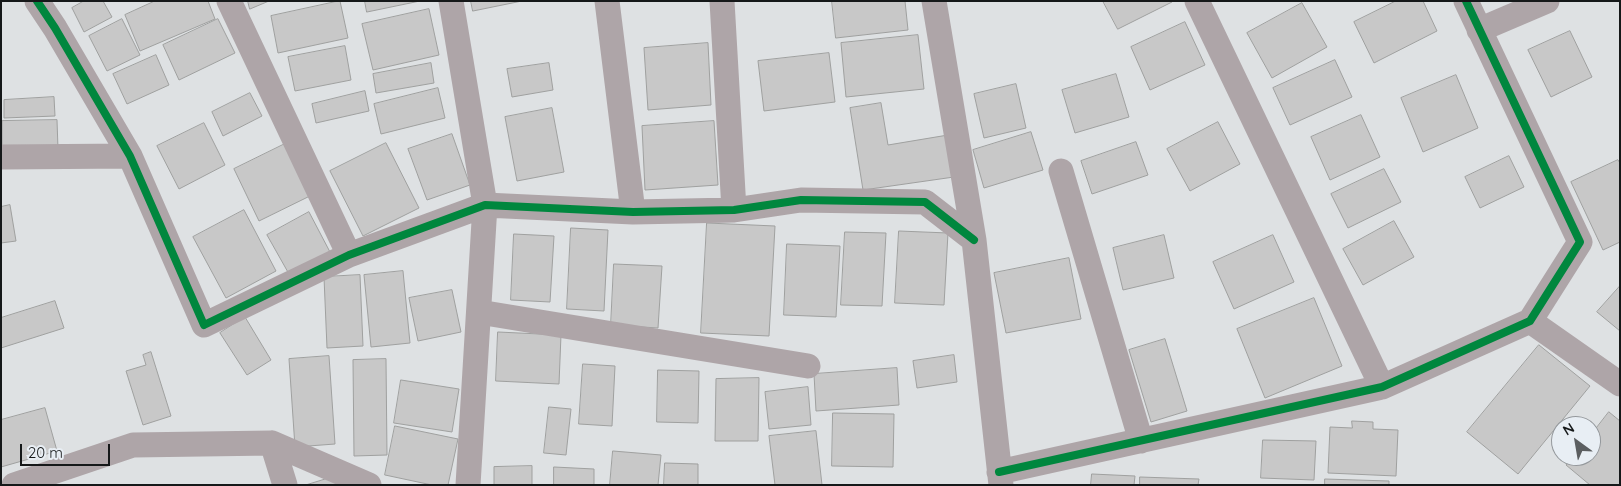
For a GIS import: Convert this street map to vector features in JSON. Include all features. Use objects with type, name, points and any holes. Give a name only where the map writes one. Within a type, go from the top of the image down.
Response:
[{"type":"street","points":[[37,1],[55,28],[130,156],[204,325],[349,255],[485,205],[633,212],[734,210],[801,200],[925,202],[974,240]]},
{"type":"street","points":[[229,1],[349,255]]},
{"type":"street","points":[[452,1],[485,205],[468,485]]},
{"type":"street","points":[[607,1],[633,212]]},
{"type":"street","points":[[722,1],[734,210]]},
{"type":"street","points":[[934,1],[974,240],[1000,478],[1140,441],[1382,387],[1530,321],[1580,242],[1466,1]]},
{"type":"street","points":[[1197,1],[1382,387]]},
{"type":"street","points":[[1479,30],[1547,1]]},
{"type":"street","points":[[1,157],[130,156]]},
{"type":"street","points":[[1061,172],[1140,441]]},
{"type":"street","points":[[478,312],[808,366]]},
{"type":"street","points":[[1530,321],[1620,384]]},
{"type":"street","points":[[272,442],[285,485]]},
{"type":"street","points":[[14,485],[49,479],[133,445],[272,442],[369,485]]},
{"type":"building","points":[[84,1],[103,1],[112,17],[84,32],[72,8]]},
{"type":"building","points":[[155,1],[208,1],[215,19],[140,51],[125,15]]},
{"type":"building","points":[[248,1],[269,1],[250,9]]},
{"type":"building","points":[[340,1],[348,38],[278,53],[271,16]]},
{"type":"building","points":[[365,1],[420,1],[367,12]]},
{"type":"building","points":[[471,1],[522,1],[473,11]]},
{"type":"building","points":[[832,1],[905,1],[908,30],[836,38]]},
{"type":"building","points":[[1103,1],[1172,1],[1172,2],[1118,29]]},
{"type":"building","points":[[1396,1],[1423,1],[1437,31],[1374,63],[1354,22]]},
{"type":"building","points":[[1302,3],[1327,47],[1272,78],[1247,33]]},
{"type":"building","points":[[429,9],[439,55],[373,70],[362,24]]},
{"type":"building","points":[[122,19],[140,55],[107,71],[89,36]]},
{"type":"building","points":[[218,19],[235,53],[179,80],[163,45]]},
{"type":"building","points":[[1185,22],[1205,65],[1150,90],[1131,47]]},
{"type":"building","points":[[1570,31],[1592,77],[1551,97],[1528,50]]},
{"type":"building","points":[[918,35],[924,89],[846,97],[841,43]]},
{"type":"building","points":[[708,43],[711,105],[648,110],[644,48]]},
{"type":"building","points":[[345,46],[351,80],[295,91],[288,57]]},
{"type":"building","points":[[829,53],[835,102],[764,111],[758,61]]},
{"type":"building","points":[[156,55],[169,85],[127,104],[113,74]]},
{"type":"building","points":[[1335,60],[1352,97],[1290,125],[1273,88]]},
{"type":"building","points":[[431,63],[434,83],[376,93],[373,74]]},
{"type":"building","points":[[549,63],[553,90],[512,97],[507,69]]},
{"type":"building","points":[[1116,74],[1129,117],[1075,133],[1062,90]]},
{"type":"building","points":[[1456,75],[1478,128],[1423,152],[1401,98]]},
{"type":"building","points":[[1016,84],[1026,128],[984,138],[974,94]]},
{"type":"building","points":[[438,88],[445,118],[381,134],[374,104]]},
{"type":"building","points":[[365,91],[369,111],[316,123],[312,104]]},
{"type":"building","points":[[250,93],[262,116],[223,136],[212,112]]},
{"type":"building","points":[[54,97],[55,116],[4,118],[4,100]]},
{"type":"building","points":[[881,103],[888,145],[948,135],[954,177],[863,190],[850,108]]},
{"type":"building","points":[[552,108],[564,172],[517,181],[505,117]]},
{"type":"building","points":[[1361,115],[1380,157],[1330,180],[1311,137]]},
{"type":"building","points":[[57,120],[58,149],[2,150],[2,121]]},
{"type":"building","points":[[714,121],[718,185],[645,190],[642,126]]},
{"type":"building","points":[[1218,122],[1240,164],[1190,191],[1167,149]]},
{"type":"building","points":[[204,123],[225,165],[179,189],[157,146]]},
{"type":"building","points":[[1031,132],[1043,170],[984,188],[973,150]]},
{"type":"building","points":[[452,134],[470,185],[427,200],[408,149]]},
{"type":"building","points":[[291,141],[316,193],[259,221],[234,169]]},
{"type":"building","points":[[1136,142],[1148,175],[1092,194],[1081,161]]},
{"type":"building","points":[[386,143],[419,208],[363,236],[330,171]]},
{"type":"building","points":[[1509,156],[1524,187],[1480,208],[1465,177]]},
{"type":"building","points":[[1618,160],[1620,163],[1620,242],[1603,250],[1571,182]]},
{"type":"building","points":[[1384,169],[1401,202],[1348,228],[1331,194]]},
{"type":"building","points":[[10,205],[16,241],[1,243],[1,207]]},
{"type":"building","points":[[244,210],[276,271],[226,298],[193,237]]},
{"type":"building","points":[[309,212],[330,252],[289,274],[267,235]]},
{"type":"building","points":[[1394,221],[1414,257],[1363,285],[1343,249]]},
{"type":"building","points":[[707,223],[775,226],[769,336],[701,333]]},
{"type":"building","points":[[571,228],[608,230],[604,311],[567,309]]},
{"type":"building","points":[[899,231],[948,233],[944,305],[895,303]]},
{"type":"building","points":[[845,232],[886,233],[882,306],[841,305]]},
{"type":"building","points":[[514,234],[554,236],[550,302],[511,300]]},
{"type":"building","points":[[1164,235],[1174,278],[1123,290],[1113,248]]},
{"type":"building","points":[[1273,235],[1294,282],[1234,309],[1213,262]]},
{"type":"building","points":[[787,244],[840,246],[836,317],[784,315]]},
{"type":"building","points":[[1069,258],[1081,319],[1006,333],[994,273]]},
{"type":"building","points":[[614,264],[662,266],[658,328],[611,325]]},
{"type":"building","points":[[403,271],[410,343],[371,347],[364,275]]},
{"type":"building","points":[[360,275],[363,346],[327,348],[324,277]]},
{"type":"building","points":[[1620,286],[1620,331],[1597,312]]},
{"type":"building","points":[[452,290],[461,332],[418,341],[409,298]]},
{"type":"building","points":[[1314,298],[1342,366],[1265,398],[1237,329]]},
{"type":"building","points":[[55,301],[64,328],[1,348],[1,318]]},
{"type":"building","points":[[245,317],[271,360],[247,375],[220,333]]},
{"type":"building","points":[[498,332],[561,335],[559,384],[496,381]]},
{"type":"building","points":[[1165,339],[1187,411],[1151,422],[1129,350]]},
{"type":"building","points":[[1539,345],[1590,386],[1565,416],[1551,416],[1551,434],[1518,474],[1467,432]]},
{"type":"building","points":[[151,352],[171,416],[143,425],[126,371],[146,365],[143,355]]},
{"type":"building","points":[[954,355],[957,382],[917,388],[913,361]]},
{"type":"building","points":[[329,356],[335,444],[295,447],[289,359]]},
{"type":"building","points":[[386,359],[387,455],[354,456],[353,360]]},
{"type":"building","points":[[583,364],[615,366],[612,426],[579,424]]},
{"type":"building","points":[[897,368],[899,405],[816,411],[814,374]]},
{"type":"building","points":[[658,370],[699,371],[698,423],[657,422]]},
{"type":"building","points":[[759,378],[758,441],[715,441],[716,379]]},
{"type":"building","points":[[401,380],[459,389],[452,432],[394,423]]},
{"type":"building","points":[[808,387],[811,425],[769,429],[765,392]]},
{"type":"building","points":[[549,407],[571,409],[566,455],[544,453]]},
{"type":"building","points":[[45,408],[57,451],[1,467],[1,420]]},
{"type":"building","points":[[1609,412],[1620,421],[1619,485],[1590,485],[1567,466],[1601,466],[1601,422]]},
{"type":"building","points":[[833,413],[894,414],[893,467],[832,466]]},
{"type":"building","points":[[1352,421],[1373,422],[1373,429],[1398,430],[1396,476],[1328,473],[1330,427],[1352,428]]},
{"type":"building","points":[[395,426],[458,439],[448,485],[432,485],[385,475]]},
{"type":"building","points":[[816,431],[822,485],[775,485],[769,436]]},
{"type":"building","points":[[1263,440],[1316,441],[1314,480],[1261,478]]},
{"type":"building","points":[[613,451],[661,455],[658,485],[610,485]]},
{"type":"building","points":[[665,463],[698,464],[698,485],[664,485]]},
{"type":"building","points":[[532,466],[532,485],[494,485],[494,467]]},
{"type":"building","points":[[554,467],[594,469],[594,485],[554,485]]},
{"type":"building","points":[[1092,474],[1135,476],[1134,485],[1091,485]]},
{"type":"building","points":[[333,477],[336,485],[306,485]]},
{"type":"building","points":[[1140,477],[1199,479],[1198,485],[1140,485]]},
{"type":"building","points":[[1325,479],[1389,481],[1389,485],[1325,485]]},
{"type":"cycle path","points":[[37,1],[55,28],[130,156],[204,325],[349,255],[485,205],[633,212],[734,210],[801,200],[925,202],[974,240]]},
{"type":"cycle path","points":[[999,472],[1382,387],[1530,321],[1580,242],[1466,1]]}]
